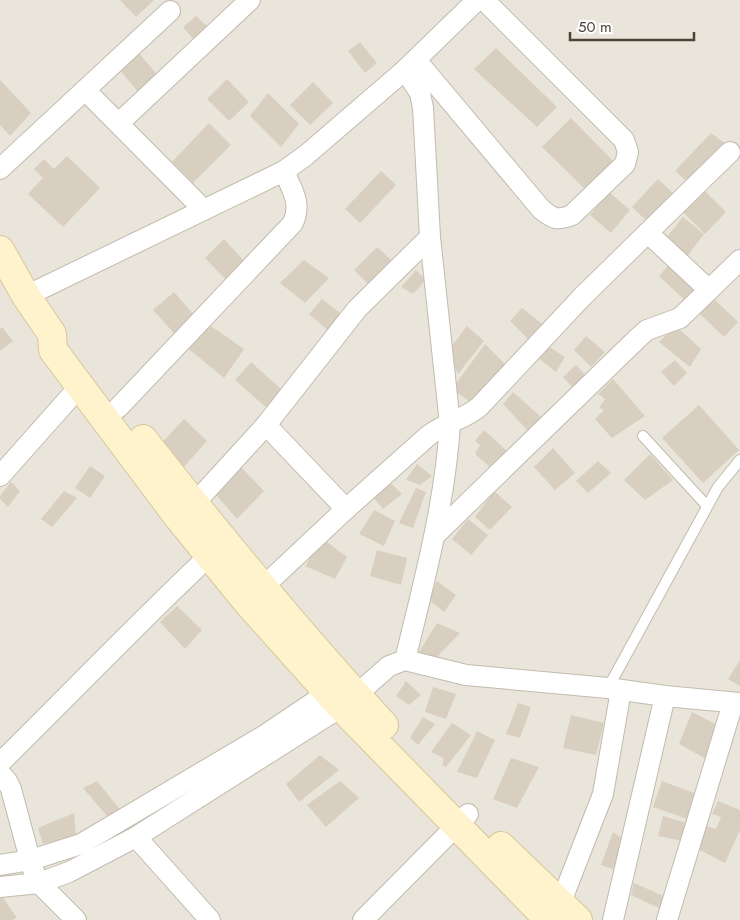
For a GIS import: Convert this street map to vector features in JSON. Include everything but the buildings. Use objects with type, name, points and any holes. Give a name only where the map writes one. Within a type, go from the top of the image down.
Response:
[{"type":"main road","points":[[3,260],[52,334],[53,350],[178,516],[247,602],[462,819],[563,914]]},
{"type":"main road","points":[[52,334],[65,338],[194,504],[263,587],[342,698]]},
{"type":"street","points":[[119,124],[250,0]]},
{"type":"street","points":[[26,296],[284,171],[305,156],[411,65],[477,0]]},
{"type":"street","points":[[411,65],[541,208],[551,217],[562,219],[572,215],[625,164],[628,152],[624,140],[484,0]]},
{"type":"street","points":[[0,168],[170,11]]},
{"type":"street","points":[[405,660],[435,535],[450,424],[430,237],[423,108],[411,65]]},
{"type":"street","points":[[85,90],[204,210]]},
{"type":"street","points":[[263,587],[346,509],[436,429],[469,415],[479,407],[582,297],[730,152]]},
{"type":"street","points":[[118,408],[293,224],[298,213],[297,202],[284,171]]},
{"type":"street","points":[[648,233],[709,290]]},
{"type":"street","points":[[194,504],[266,425],[357,309],[430,237]]},
{"type":"street","points":[[435,535],[638,337],[647,330],[680,318],[740,260]]},
{"type":"street","points":[[0,476],[80,386]]},
{"type":"street","points":[[266,425],[346,509]]},
{"type":"street","points":[[0,763],[162,600],[210,555]]},
{"type":"street","points":[[0,866],[35,872],[69,872],[136,837],[389,666],[405,660],[466,675],[736,703],[666,920]]},
{"type":"street","points":[[563,914],[603,794],[614,689]]},
{"type":"street","points":[[613,920],[665,696]]},
{"type":"street","points":[[0,887],[35,872],[265,736],[342,698]]},
{"type":"street","points":[[0,773],[11,789],[35,872],[76,920]]},
{"type":"street","points":[[363,920],[462,819]]},
{"type":"street","points":[[136,837],[210,920]]},
{"type":"lane","points":[[643,436],[707,506]]},
{"type":"lane","points":[[614,689],[707,506],[724,477],[740,460]]},
{"type":"shaded area","points":[[0,0],[740,0],[740,920],[0,920]]}]
